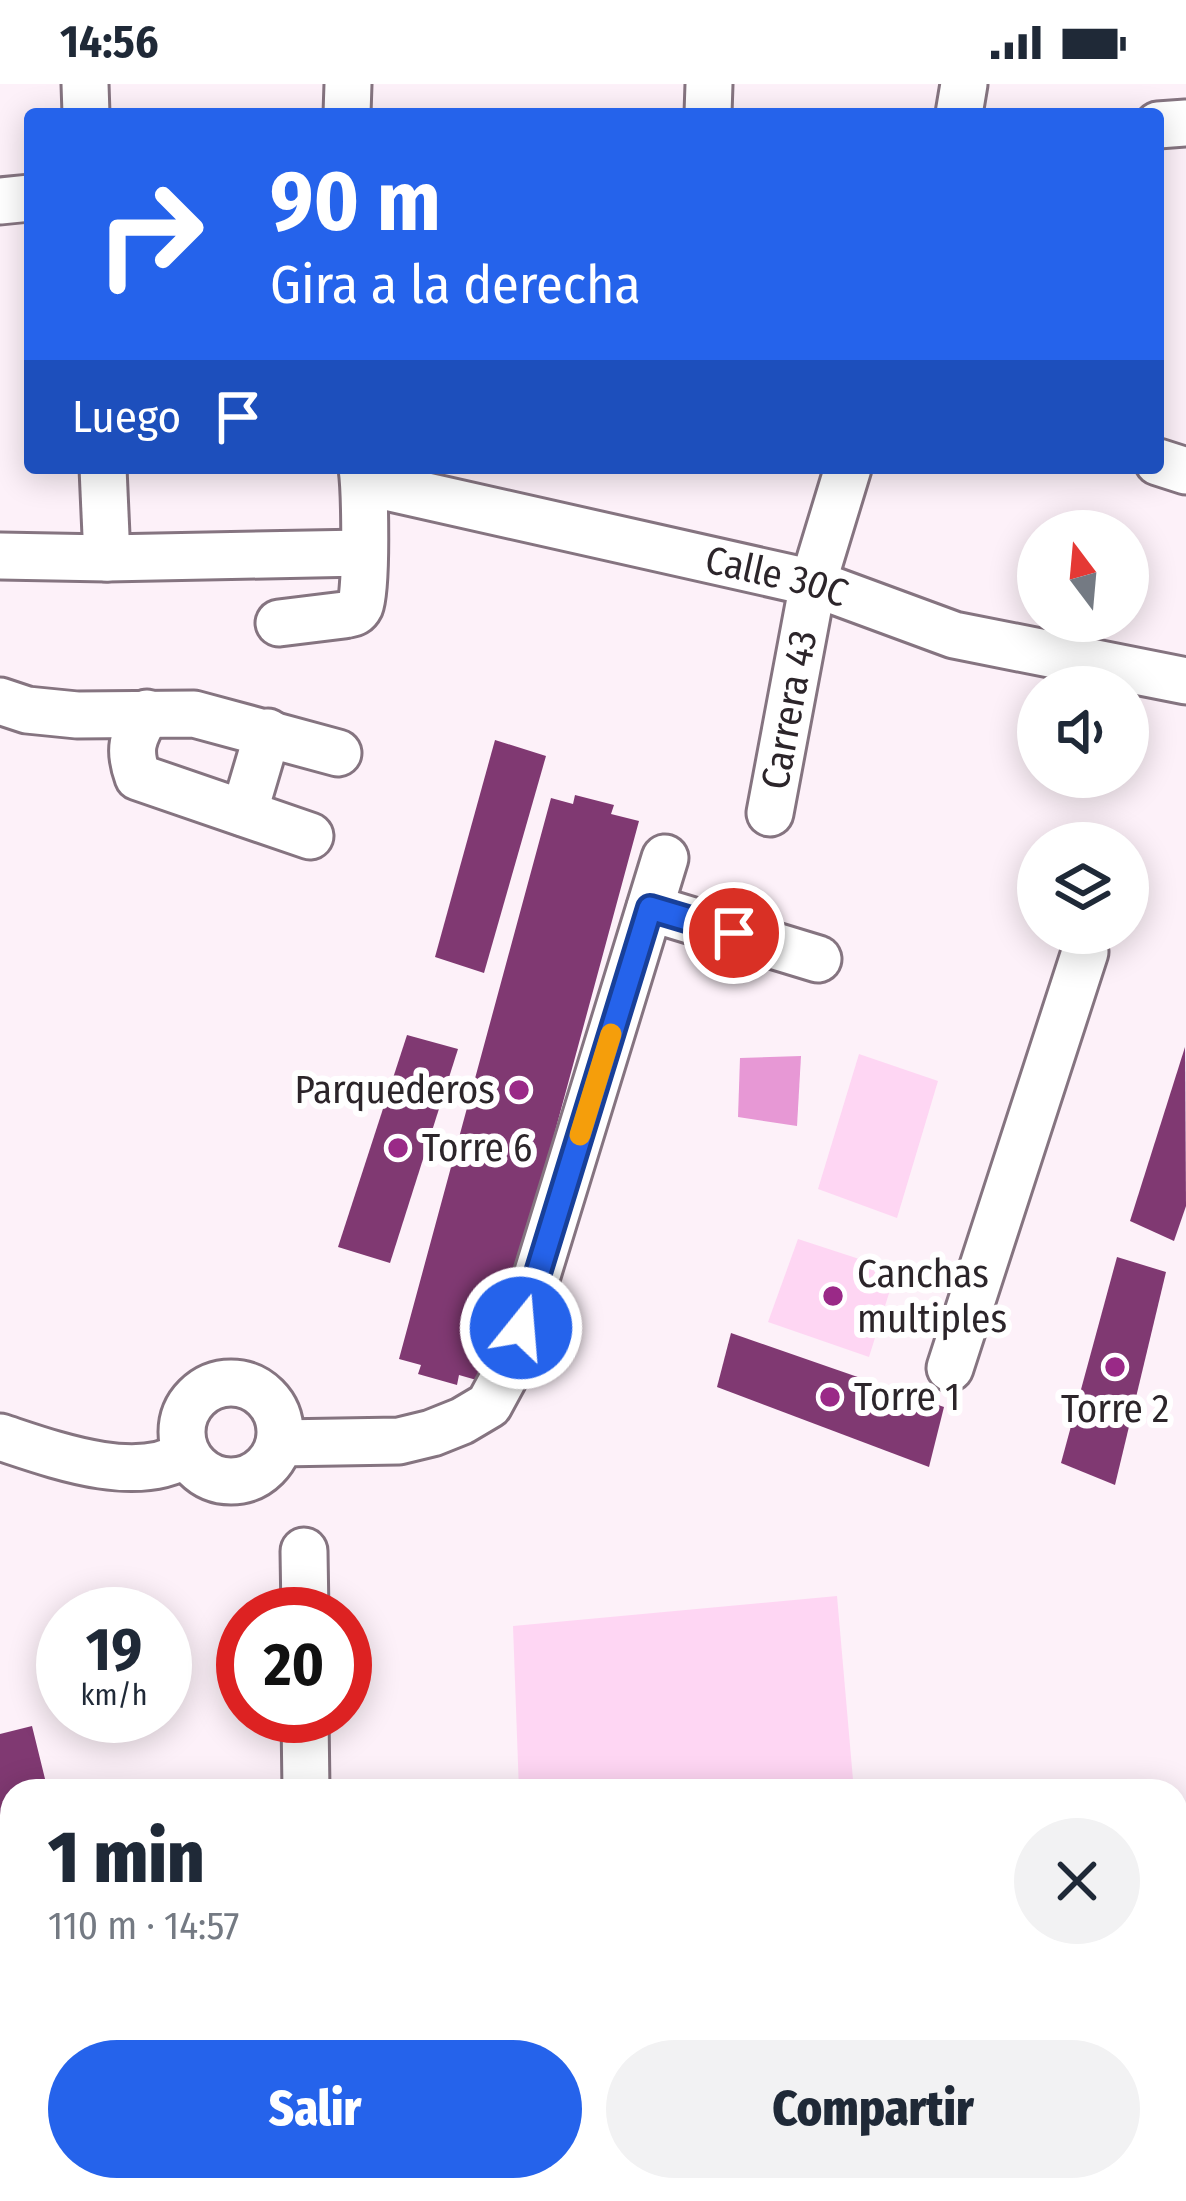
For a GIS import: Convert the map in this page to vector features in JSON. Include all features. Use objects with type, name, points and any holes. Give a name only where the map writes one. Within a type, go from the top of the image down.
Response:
[{"type":"street","points":[[103,474],[107,558]]},
{"type":"street","name":"Carrera 43","points":[[770,813],[813,583],[846,474]]},
{"type":"street","points":[[279,623],[353,613],[360,605],[363,475]]},
{"type":"street","name":"Calle 30C","points":[[363,475],[813,583],[954,634],[1186,681]]},
{"type":"street","points":[[0,556],[364,553]]},
{"type":"street","points":[[0,701],[27,710],[77,715],[194,714],[338,753]]},
{"type":"street","points":[[147,713],[134,735],[131,757],[138,777],[310,836]]},
{"type":"street","points":[[244,813],[268,732]]},
{"type":"street","points":[[279,1444],[399,1441],[462,1421],[489,1405],[508,1370],[665,858]]},
{"type":"street","points":[[650,908],[818,958]]},
{"type":"street","points":[[950,1368],[1083,954]]},
{"type":"street","points":[[234,1383],[265,1396],[280,1426],[279,1444],[260,1472],[245,1480],[211,1478],[186,1454],[183,1421],[189,1405],[201,1393],[234,1383]]},
{"type":"street","points":[[0,1437],[105,1465],[148,1467],[186,1454]]},
{"type":"street","points":[[304,1551],[305,1587]]},
{"type":"street","points":[[305,1743],[306,1779]]},
{"type":"shaded area","points":[[859,1054],[938,1081],[897,1218],[818,1189]]},
{"type":"shaded area","points":[[801,1056],[797,1126],[738,1117],[740,1058]]},
{"type":"shaded area","name":"Canchas multiples","points":[[798,1239],[896,1271],[869,1357],[768,1322]]},
{"type":"shaded area","points":[[837,1596],[853,1779],[519,1779],[513,1626]]},
{"type":"building","points":[[495,740],[546,756],[484,973],[435,957]]},
{"type":"building","name":"Parquederos","points":[[575,795],[614,805],[611,814],[639,821],[487,1383],[459,1375],[457,1385],[418,1374],[421,1365],[399,1359],[551,798],[573,804]]},
{"type":"building","name":"Torre 6","points":[[407,1035],[458,1049],[390,1263],[338,1247]]},
{"type":"building","points":[[1185,1047],[1186,1206],[1174,1241],[1130,1221]]},
{"type":"building","name":"Torre 2","points":[[1117,1257],[1166,1272],[1115,1485],[1061,1463]]},
{"type":"building","name":"Torre 1","points":[[731,1333],[944,1407],[929,1467],[717,1387]]},
{"type":"building","points":[[32,1726],[45,1779],[0,1779],[0,1734]]},
{"type":"slow traffic","points":[[580,1135],[611,1034]]},
{"type":"place","name":"Parquederos","points":[[519,1090]]},
{"type":"place","name":"Torre 6","points":[[398,1148]]},
{"type":"place","name":"Canchas multiples","points":[[833,1296]]},
{"type":"place","name":"Torre 2","points":[[1115,1367]]},
{"type":"place","name":"Torre 1","points":[[830,1397]]},
{"type":"route","points":[[521,1328],[650,908],[734,933]]}]
